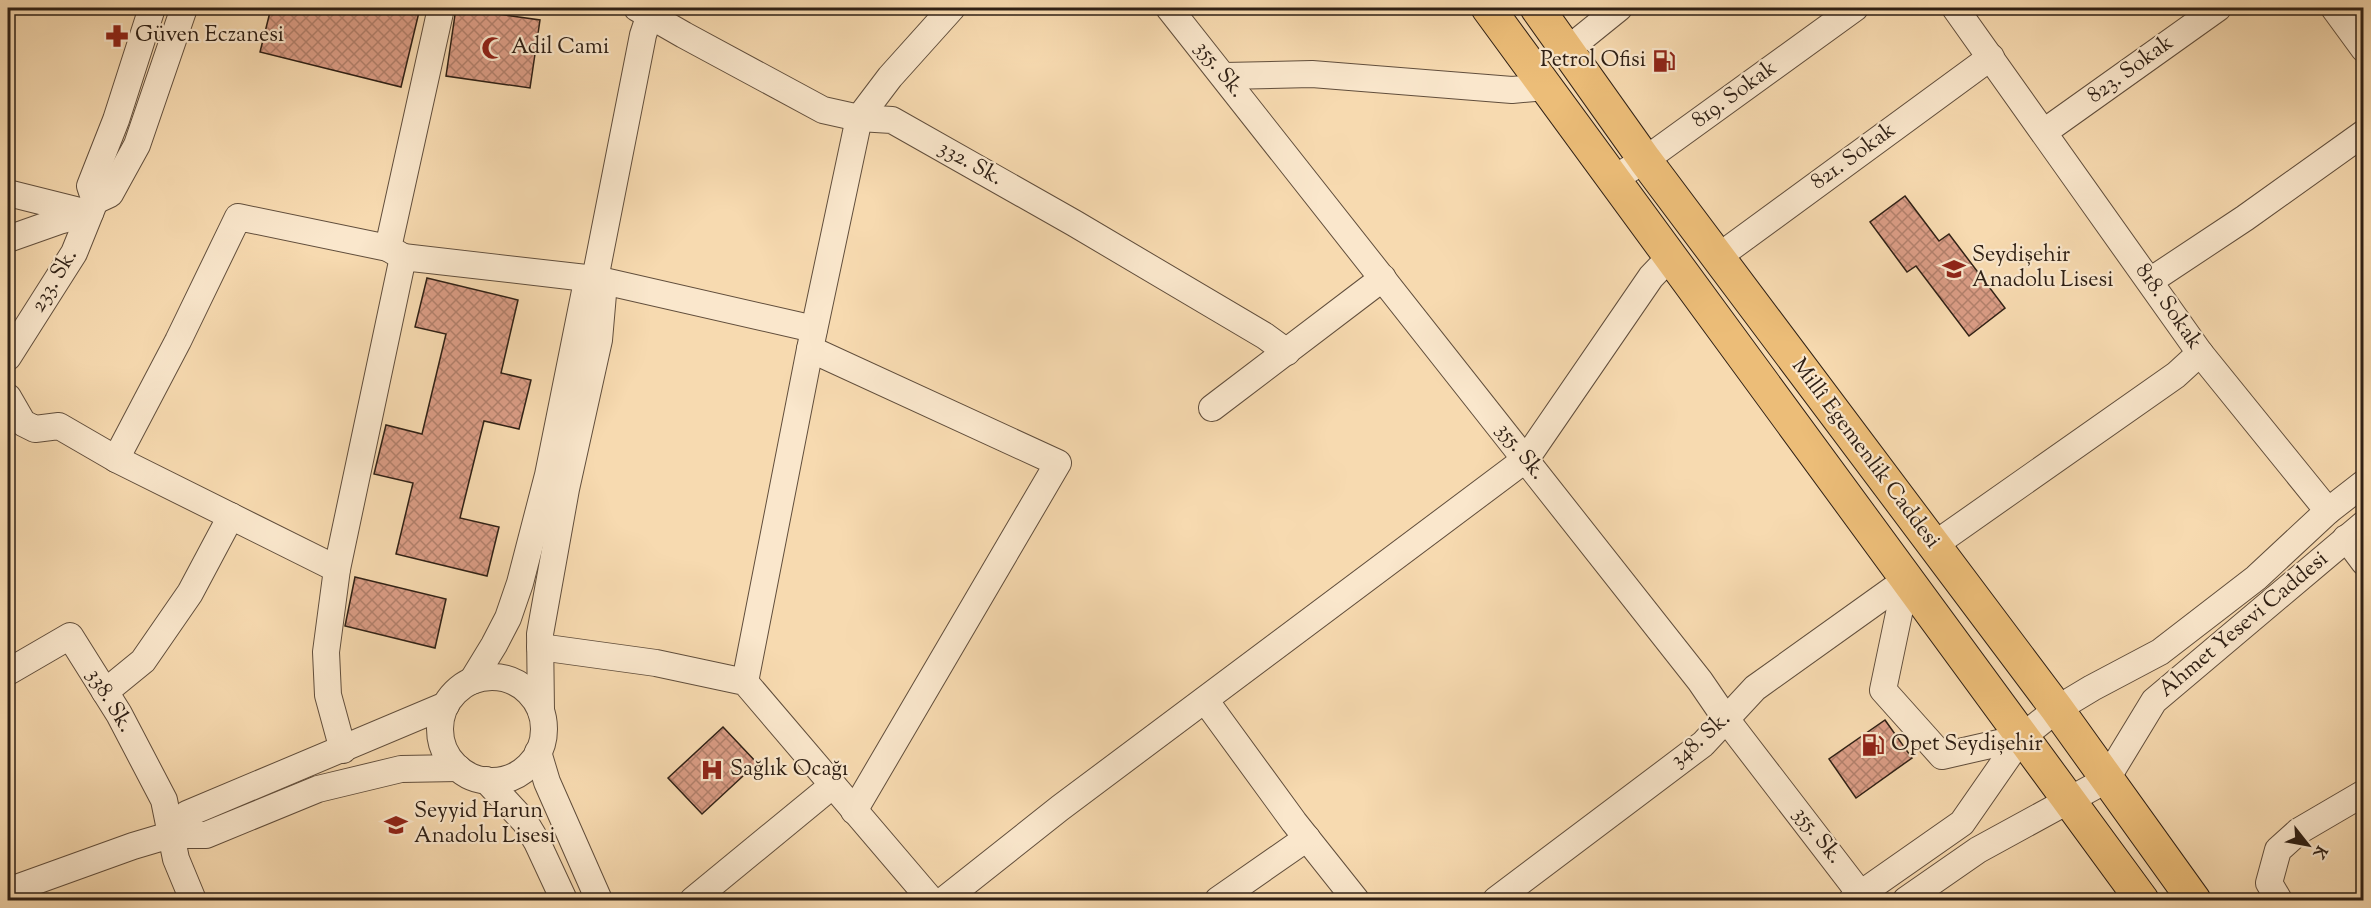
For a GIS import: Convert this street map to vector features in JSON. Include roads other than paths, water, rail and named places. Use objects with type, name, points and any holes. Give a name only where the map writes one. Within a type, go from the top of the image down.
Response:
[{"type":"main road","name":"Millî Egemenlik Caddesi","points":[[1488,8],[2142,900]]},
{"type":"main road","name":"Millî Egemenlik Caddesi","points":[[1537,8],[1645,160],[2057,709],[2194,900]]},
{"type":"street","points":[[92,207],[90,186],[116,120],[152,8]]},
{"type":"street","points":[[8,239],[92,207],[110,194],[137,145],[184,8]]},
{"type":"street","points":[[343,750],[328,695],[326,652],[337,569],[441,8]]},
{"type":"street","points":[[745,682],[812,339],[859,118],[890,77],[952,8]]},
{"type":"street","name":"355. Sk.","points":[[1169,8],[1700,681],[1859,898]]},
{"type":"street","points":[[1567,50],[1620,8]]},
{"type":"street","name":"818. Sokak","points":[[1955,8],[2200,353],[2328,512]]},
{"type":"street","name":"823. Sokak","points":[[2044,132],[2218,8]]},
{"type":"street","points":[[2334,8],[2364,49]]},
{"type":"street","points":[[472,681],[508,618],[520,583],[548,475],[585,291],[595,279],[649,9]]},
{"type":"street","name":"332. Sk.","points":[[649,9],[684,35],[823,110],[859,118],[892,120],[1074,222],[1265,336],[1287,352]]},
{"type":"street","name":"819. Sokak","points":[[1613,179],[1645,160],[1841,11]]},
{"type":"street","name":"821. Sokak","points":[[1718,258],[1991,57]]},
{"type":"street","points":[[1224,76],[1312,74],[1512,90],[1546,87]]},
{"type":"street","points":[[2150,281],[2245,218],[2364,132]]},
{"type":"street","points":[[8,193],[92,207]]},
{"type":"street","name":"233. Sk.","points":[[8,357],[74,253],[92,207]]},
{"type":"street","points":[[116,459],[178,341],[238,217],[396,252],[595,279],[812,339],[1059,463],[854,811]]},
{"type":"street","points":[[944,900],[1060,808],[1526,459],[1651,277],[1670,257]]},
{"type":"street","points":[[1212,408],[1383,278]]},
{"type":"street","points":[[541,711],[530,693],[513,681],[493,677],[472,681],[455,693],[446,705],[441,721],[445,751],[458,768],[466,774],[486,780],[497,780],[517,774],[526,768],[538,752],[544,732],[541,711],[540,634],[566,489],[599,340],[603,294],[595,279]]},
{"type":"street","points":[[1934,545],[2176,375],[2200,353]]},
{"type":"street","points":[[8,397],[23,423],[35,429],[59,426],[116,459],[337,569]]},
{"type":"street","name":"Ahmet Yesevi Caddesi","points":[[1859,898],[1962,823],[2021,738],[2057,709],[2160,652],[2256,578],[2328,512],[2364,483]]},
{"type":"street","points":[[105,692],[143,661],[190,593],[231,516]]},
{"type":"street","points":[[2355,531],[2364,562]]},
{"type":"street","name":"Ahmet Yesevi Caddesi","points":[[1906,900],[1978,850],[2106,780],[2154,701],[2355,531]]},
{"type":"street","points":[[1906,580],[1883,690],[1942,756],[2021,738]]},
{"type":"street","name":"348. Sk.","points":[[1496,900],[1703,744],[1755,688],[1906,580]]},
{"type":"street","name":"338. Sk.","points":[[8,672],[70,636],[105,692],[164,800],[176,859],[193,900]]},
{"type":"street","points":[[540,647],[656,663],[745,682],[931,900]]},
{"type":"street","points":[[1205,700],[1356,900]]},
{"type":"street","points":[[170,835],[188,814],[446,705]]},
{"type":"street","points":[[538,752],[547,782],[599,900]]},
{"type":"street","points":[[8,891],[170,835],[206,835],[318,789],[401,769],[458,768]]},
{"type":"street","points":[[486,780],[525,822],[564,900]]},
{"type":"street","points":[[693,900],[833,785]]},
{"type":"street","points":[[2279,900],[2269,883],[2278,850],[2299,831],[2364,793]]},
{"type":"street","points":[[1218,900],[1307,838]]},
{"type":"place","name":"Güven Eczanesi","points":[[117,36]]},
{"type":"place","name":"Adil Cami","points":[[493,48]]},
{"type":"place","name":"Petrol Ofisi","points":[[1664,61]]},
{"type":"place","name":"Seydişehir Anadolu Lisesi","points":[[1954,269]]},
{"type":"place","name":"Opet Seydişehir","points":[[1873,745]]},
{"type":"place","name":"Sağlık Ocağı","points":[[712,770]]},
{"type":"place","name":"Seyyid Harun Anadolu Lisesi","points":[[396,825]]}]
